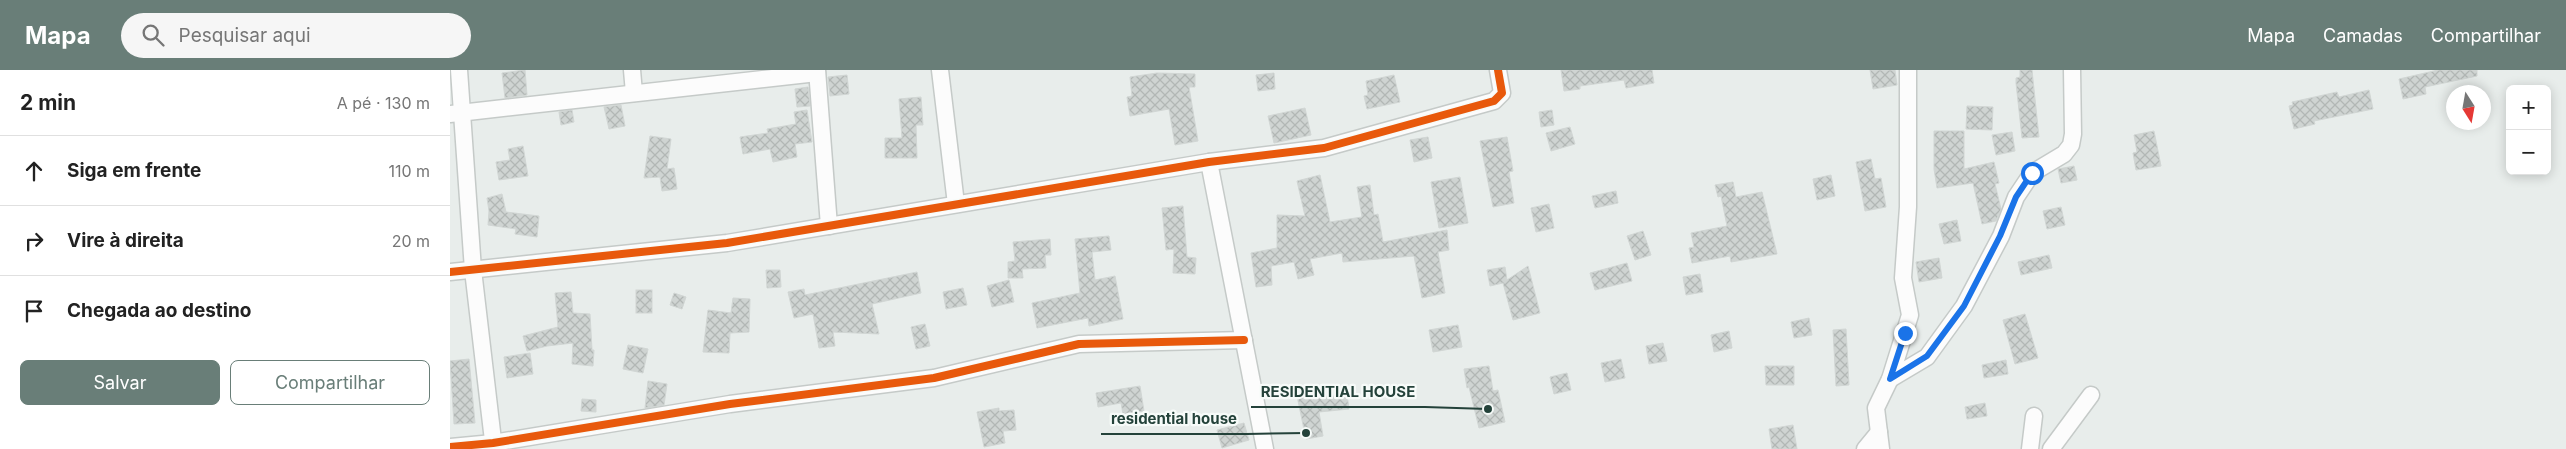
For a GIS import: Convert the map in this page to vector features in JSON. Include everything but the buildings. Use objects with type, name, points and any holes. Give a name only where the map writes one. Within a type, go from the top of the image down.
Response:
[{"type":"street","points":[[459,70],[456,113],[494,446]]},
{"type":"street","points":[[632,70],[634,93]]},
{"type":"street","points":[[940,70],[956,204]]},
{"type":"street","points":[[450,272],[727,243],[1209,162],[1324,148],[1494,101],[1502,93],[1498,70]]},
{"type":"street","points":[[1881,449],[1876,408],[1890,379],[1910,315],[1903,278],[1908,207],[1908,70]]},
{"type":"street","points":[[1890,379],[1927,356],[1964,306],[2000,236],[2016,197],[2032,173],[2064,154],[2071,145],[2074,134],[2072,70]]},
{"type":"street","points":[[456,113],[817,71],[829,226]]},
{"type":"street","points":[[1209,162],[1265,449]]},
{"type":"street","points":[[450,448],[494,446],[730,404],[934,378],[1079,344],[1244,340]]},
{"type":"street","points":[[2051,449],[2091,395]]},
{"type":"street","points":[[2030,449],[2034,416]]},
{"type":"street","points":[[1865,449],[1879,432]]},
{"type":"cycle path","points":[[450,272],[727,243],[1209,162],[1324,148],[1494,101],[1502,93],[1498,70]]},
{"type":"cycle path","points":[[450,447],[493,443],[730,404],[934,378],[1079,344],[1244,340]]},
{"type":"place","name":"RESIDENTIAL HOUSE","points":[[1488,409]]},
{"type":"place","name":"residential house","points":[[1306,433]]},
{"type":"route","points":[[1905,333],[1890,379],[1927,356],[1964,306],[2000,236],[2016,197],[2032,173]]}]
